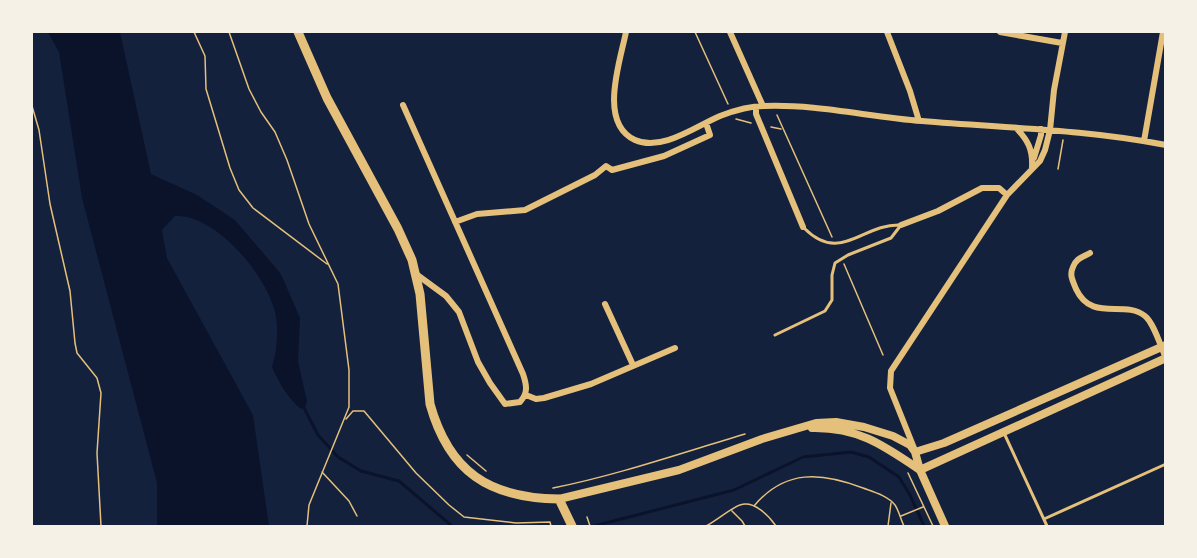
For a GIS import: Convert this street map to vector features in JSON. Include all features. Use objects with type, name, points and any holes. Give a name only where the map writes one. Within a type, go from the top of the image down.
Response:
[{"type":"main road","points":[[298,32],[340,125],[406,245],[416,274],[423,316],[425,364],[430,404],[443,440],[464,468],[492,487],[524,498],[559,499],[679,470],[749,443],[827,421],[853,424],[892,436],[909,445],[915,452],[920,470],[945,526]]},
{"type":"main road","points":[[915,452],[944,443],[1163,346]]},
{"type":"main road","points":[[920,470],[1166,358]]},
{"type":"main road","points":[[998,419],[1004,433]]},
{"type":"main road","points":[[792,430],[828,428],[860,434],[877,441],[920,470]]},
{"type":"main road","points":[[559,499],[570,523]]},
{"type":"street","points":[[626,32],[614,100],[615,118],[634,140],[654,143],[665,141],[731,112],[759,106],[773,106],[840,111],[919,121],[1041,129],[1166,145]]},
{"type":"street","points":[[729,32],[759,106],[756,114],[760,125],[803,227]]},
{"type":"street","points":[[887,32],[919,121]]},
{"type":"street","points":[[1000,32],[1062,43]]},
{"type":"street","points":[[915,452],[890,388],[891,371],[1007,195],[1040,161],[1046,150],[1065,32]]},
{"type":"street","points":[[1144,141],[1163,32]]},
{"type":"street","points":[[403,105],[523,374],[526,395],[520,402],[505,404],[499,399],[478,362],[459,312],[446,296],[416,274]]},
{"type":"street","points":[[455,222],[477,214],[525,210],[596,175],[606,166],[612,171],[664,156],[710,135],[706,123]]},
{"type":"street","points":[[1016,128],[1029,145],[1033,158],[1032,168]]},
{"type":"street","points":[[1032,168],[1041,129]]},
{"type":"street","points":[[901,225],[938,211],[982,188],[999,188],[1007,195]]},
{"type":"street","points":[[1090,253],[1078,259],[1071,270],[1073,280],[1084,302],[1096,307],[1144,315],[1163,346],[1166,358]]},
{"type":"street","points":[[605,304],[633,365]]},
{"type":"street","points":[[526,395],[536,399],[544,398],[591,384],[675,348]]},
{"type":"lane","points":[[803,227],[819,241],[832,243],[847,241],[890,224],[901,225]]},
{"type":"lane","points":[[775,335],[825,311],[832,300],[832,275],[835,263],[848,255],[891,238],[901,225]]},
{"type":"lane","points":[[1004,433],[1047,526]]},
{"type":"lane","points":[[1044,519],[1166,464]]},
{"type":"path","points":[[194,32],[205,56],[206,89],[239,190],[254,208],[327,264]]},
{"type":"path","points":[[229,32],[249,88],[261,112],[275,132],[309,224],[338,284],[348,359],[349,407],[309,505],[307,526]]},
{"type":"path","points":[[695,32],[735,119],[783,129]]},
{"type":"path","points":[[32,106],[39,130],[50,204],[70,291],[77,353],[97,378],[101,393],[97,453],[101,526]]},
{"type":"path","points":[[773,106],[832,237],[832,243]]},
{"type":"path","points":[[1059,169],[1063,140]]},
{"type":"path","points":[[845,267],[883,355]]},
{"type":"path","points":[[345,420],[353,411],[364,411],[416,473],[449,506],[464,517],[516,523],[550,522],[551,526]]},
{"type":"path","points":[[549,489],[615,474],[668,456],[746,435]]},
{"type":"path","points":[[466,454],[486,471]]},
{"type":"path","points":[[902,467],[911,478],[933,526]]},
{"type":"path","points":[[322,472],[349,501],[357,516]]},
{"type":"path","points":[[754,507],[765,494],[783,482],[812,477],[839,479],[877,493],[892,502],[897,507],[904,526]]},
{"type":"path","points":[[888,526],[892,502]]},
{"type":"path","points":[[706,526],[740,504],[754,507],[769,516],[776,526]]},
{"type":"path","points":[[900,517],[923,507]]},
{"type":"path","points":[[731,511],[745,526]]},
{"type":"path","points":[[587,517],[590,526]]},
{"type":"water","points":[[48,32],[120,32],[151,174],[197,195],[235,220],[281,274],[300,318],[298,361],[307,401],[306,406],[301,409],[284,390],[272,367],[277,340],[275,312],[270,297],[250,265],[222,236],[207,225],[191,218],[175,216],[162,230],[167,258],[253,415],[269,526],[157,526],[157,483],[82,198],[59,52]]},
{"type":"waterway","points":[[302,404],[318,435],[338,457],[361,471],[399,481],[452,526]]},
{"type":"waterway","points":[[594,526],[734,490],[803,457],[851,452],[869,457],[899,477],[924,526]]}]
